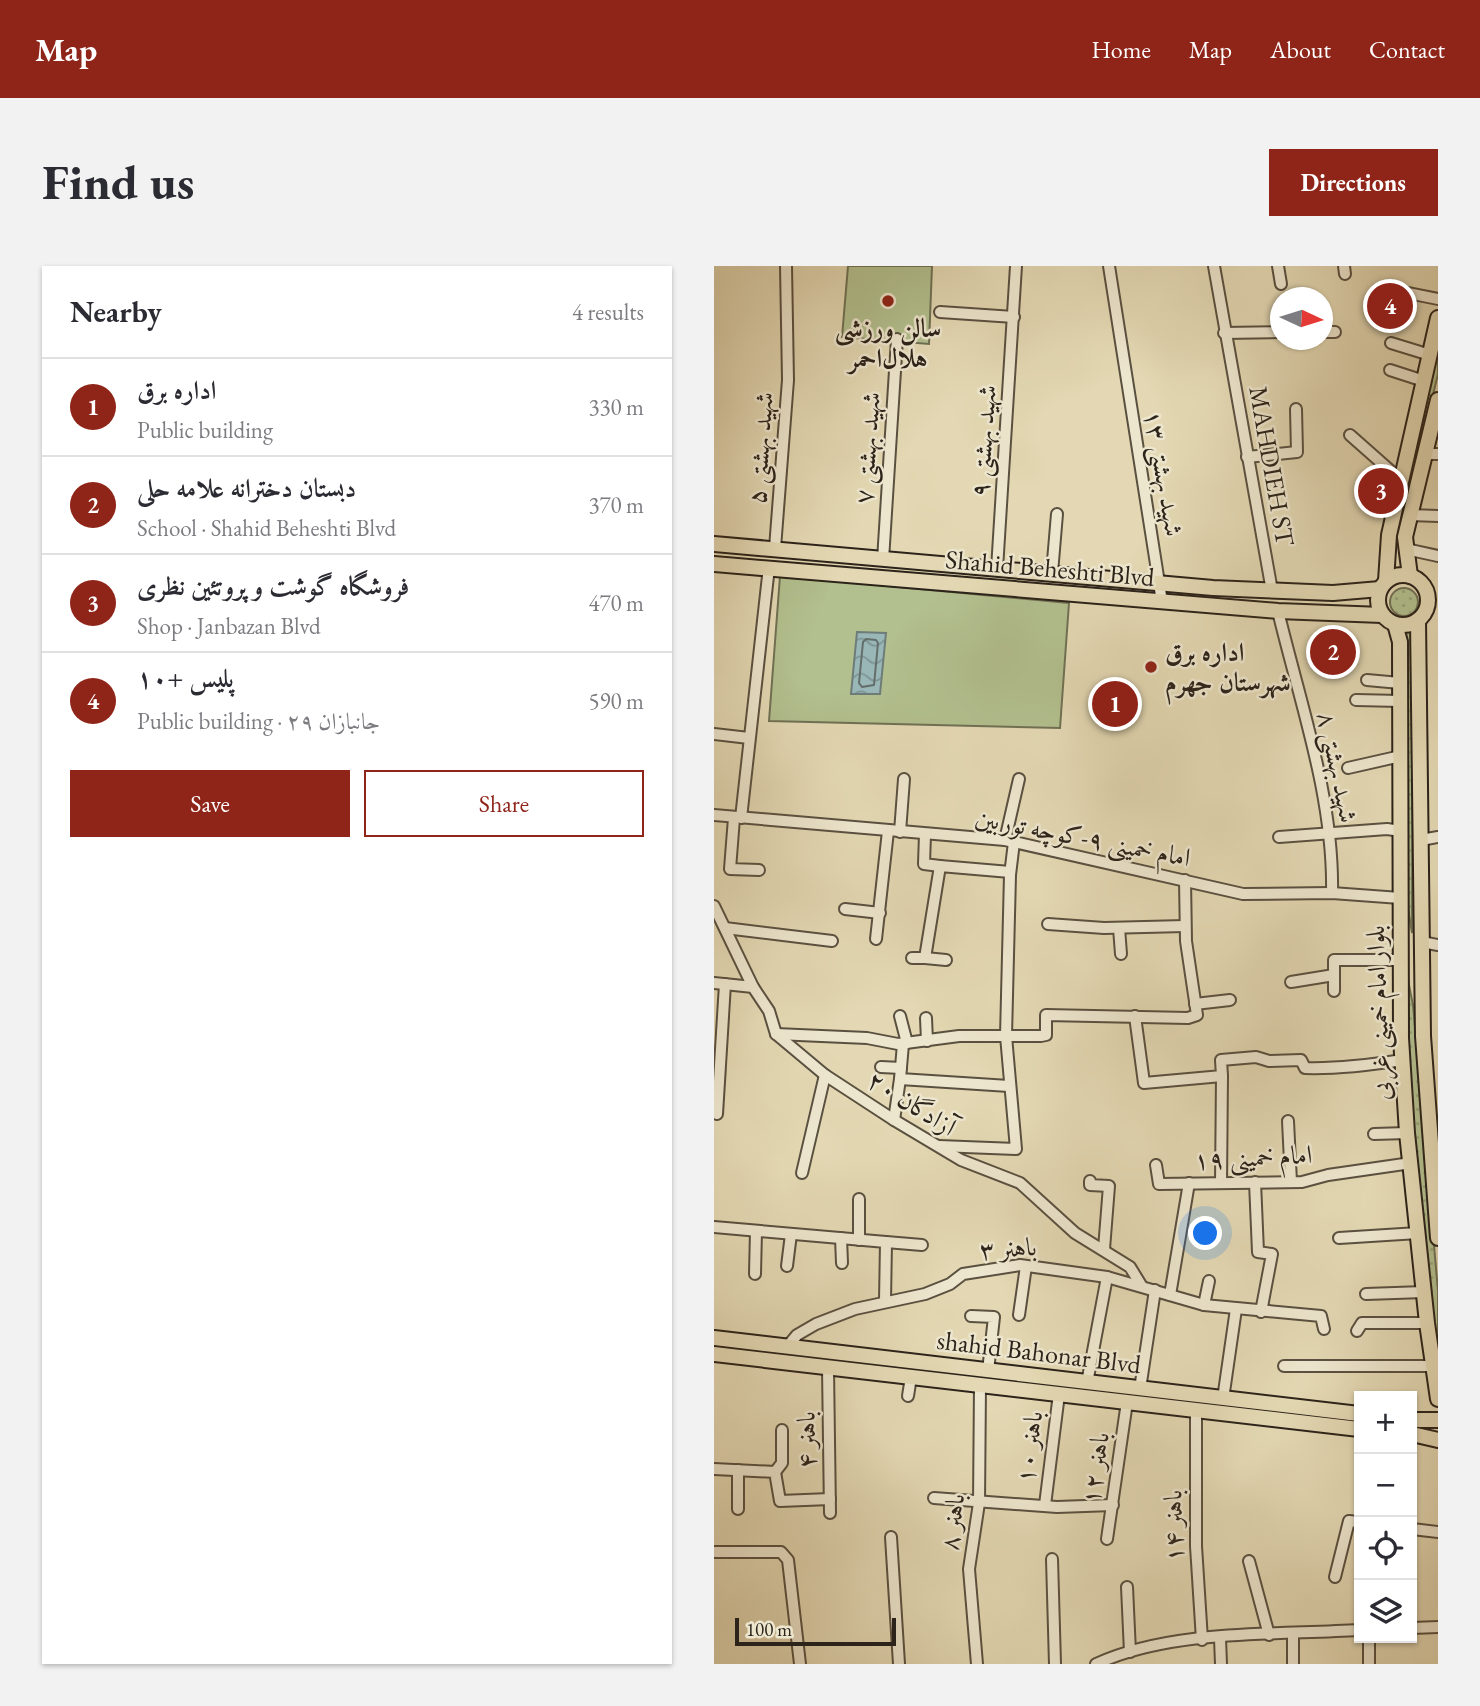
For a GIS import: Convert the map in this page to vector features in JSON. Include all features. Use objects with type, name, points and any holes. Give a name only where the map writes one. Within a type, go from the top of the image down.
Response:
[{"type":"main road","points":[[1383,585],[1400,574],[1421,582],[1432,593],[1427,615],[1403,626],[1382,615],[1378,605],[1389,536],[1438,318]]},
{"type":"main road","points":[[1410,576],[1406,549],[1410,515],[1432,454],[1438,400]]},
{"type":"main road","name":"Shahid Beheshti Blvd","points":[[714,544],[1272,591],[1354,592],[1383,585]]},
{"type":"main road","points":[[769,567],[775,548]]},
{"type":"main road","name":"Shahid Beheshti Blvd","points":[[714,564],[1278,611],[1382,615]]},
{"type":"main road","name":"بلوار امام خمینی غربی","points":[[1427,615],[1422,840],[1423,1036],[1438,1238]]},
{"type":"main road","name":"بلوار امام خمینی غربی","points":[[1395,624],[1400,642],[1402,1060],[1427,1324],[1438,1399]]},
{"type":"main road","points":[[1400,944],[1422,942]]},
{"type":"main road","name":"shahid Bahonar Blvd","points":[[714,1338],[984,1376],[1087,1383],[1354,1413]]},
{"type":"main road","name":"shahid Bahonar Blvd","points":[[714,1354],[911,1377],[984,1376],[1059,1394],[1354,1428]]},
{"type":"main road","points":[[1417,1420],[1438,1421],[1438,1439],[1417,1435]]},
{"type":"street","name":"شهید بهشتی ۵","points":[[775,548],[787,351],[786,266]]},
{"type":"street","name":"شهید بهشتی ۹","points":[[997,569],[1016,266]]},
{"type":"street","name":"شهید بهشتی ۱۳","points":[[1109,266],[1120,351],[1162,602]]},
{"type":"street","name":"MAHDIEH ST","points":[[1214,266],[1272,591]]},
{"type":"street","points":[[1278,266],[1280,284]]},
{"type":"street","points":[[1403,292],[1438,299]]},
{"type":"street","points":[[940,312],[1014,317]]},
{"type":"street","points":[[1224,333],[1270,332]]},
{"type":"street","name":"شهید بهشتی ۷","points":[[883,560],[897,340]]},
{"type":"street","points":[[1391,343],[1430,355]]},
{"type":"street","points":[[1390,370],[1424,381]]},
{"type":"street","points":[[1247,457],[1297,452],[1296,409]]},
{"type":"street","points":[[1350,435],[1402,481]]},
{"type":"street","points":[[1052,573],[1058,513]]},
{"type":"street","points":[[1410,515],[1438,516]]},
{"type":"street","points":[[1406,549],[1438,556]]},
{"type":"street","points":[[759,870],[730,869],[769,567]]},
{"type":"street","name":"شهید بهشتی ۸","points":[[1278,611],[1317,763],[1333,853],[1332,894]]},
{"type":"street","points":[[1367,680],[1400,683]]},
{"type":"street","points":[[1356,700],[1400,701]]},
{"type":"street","points":[[714,734],[749,738]]},
{"type":"street","points":[[1348,768],[1401,756]]},
{"type":"street","points":[[900,832],[904,779]]},
{"type":"street","points":[[939,1146],[1016,1149],[1006,1036],[1009,841],[1019,779]]},
{"type":"street","name":"امام خمینی ۹-کوچه توربین","points":[[714,814],[1009,841],[1243,894],[1332,894],[1400,898]]},
{"type":"street","points":[[1279,837],[1387,829],[1401,831]]},
{"type":"street","points":[[876,939],[888,831]]},
{"type":"street","points":[[925,834],[924,864],[1010,872]]},
{"type":"street","points":[[1422,840],[1438,837]]},
{"type":"street","points":[[1077,856],[1247,897],[1243,894]]},
{"type":"street","points":[[925,958],[940,866]]},
{"type":"street","points":[[1185,880],[1185,926],[1196,1010]]},
{"type":"street","name":"آزادگان ۲۰","points":[[714,906],[753,988],[769,1011],[776,1034],[825,1075],[894,1120],[961,1160],[1020,1183],[1075,1233],[1130,1267],[1141,1285]]},
{"type":"street","points":[[845,909],[880,913]]},
{"type":"street","points":[[1048,924],[1119,928],[1185,926]]},
{"type":"street","points":[[726,928],[832,941]]},
{"type":"street","points":[[1119,928],[1121,954]]},
{"type":"street","points":[[1422,942],[1438,945]]},
{"type":"street","points":[[912,958],[946,960]]},
{"type":"street","points":[[1334,991],[1334,960],[1400,960]]},
{"type":"street","points":[[1291,982],[1334,975]]},
{"type":"street","points":[[717,1114],[719,984],[753,988]]},
{"type":"street","points":[[776,1034],[867,1038],[905,1044],[959,1036],[1046,1035],[1046,1015],[1188,1018],[1196,1010],[1230,1000]]},
{"type":"street","points":[[894,1120],[905,1044],[900,1016]]},
{"type":"street","points":[[1135,1016],[1144,1083],[1223,1076]]},
{"type":"street","points":[[926,1018],[927,1041]]},
{"type":"street","points":[[1222,1183],[1221,1060],[1256,1057],[1269,1061],[1301,1060],[1305,1068],[1314,1068],[1402,1060]]},
{"type":"street","points":[[881,1067],[901,1073],[1009,1086]]},
{"type":"street","points":[[802,1173],[825,1075]]},
{"type":"street","points":[[1288,1121],[1291,1182]]},
{"type":"street","points":[[1374,1134],[1407,1133]]},
{"type":"street","name":"امام خمینی ۱۹","points":[[1156,1165],[1159,1184],[1291,1182],[1410,1163]]},
{"type":"street","points":[[1090,1181],[1090,1185],[1109,1186],[1104,1249]]},
{"type":"street","points":[[1255,1182],[1258,1252],[1272,1254],[1261,1312]]},
{"type":"street","points":[[1170,1295],[1189,1183]]},
{"type":"street","points":[[859,1199],[859,1240]]},
{"type":"street","points":[[714,1227],[922,1245]]},
{"type":"street","points":[[755,1231],[755,1274]]},
{"type":"street","points":[[1339,1238],[1418,1233]]},
{"type":"street","points":[[787,1266],[791,1234]]},
{"type":"street","points":[[841,1238],[842,1264]]},
{"type":"street","points":[[886,1242],[886,1301]]},
{"type":"street","points":[[1019,1315],[1026,1266]]},
{"type":"street","name":"باهنر ۳","points":[[787,1347],[797,1335],[816,1324],[886,1301],[925,1294],[950,1284],[963,1274],[1026,1266],[1107,1277],[1204,1305],[1321,1316],[1324,1329]]},
{"type":"street","points":[[1087,1383],[1107,1277]]},
{"type":"street","points":[[1204,1305],[1209,1281]]},
{"type":"street","points":[[1140,1389],[1155,1290]]},
{"type":"street","points":[[1366,1294],[1424,1292]]},
{"type":"street","points":[[1223,1399],[1236,1309]]},
{"type":"street","name":"باهنر ۸","points":[[971,1316],[995,1317],[984,1376],[979,1503],[969,1569],[977,1664]]},
{"type":"street","points":[[1357,1331],[1362,1323],[1427,1324]]},
{"type":"street","points":[[1283,1366],[1432,1366]]},
{"type":"street","name":"باهنر ۴","points":[[828,1368],[830,1513]]},
{"type":"street","points":[[908,1396],[911,1377]]},
{"type":"street","name":"باهنر ۱۰","points":[[1045,1505],[1059,1394]]},
{"type":"street","name":"باهنر ۱۲","points":[[1107,1539],[1127,1402]]},
{"type":"street","name":"باهنر ۱۴","points":[[1196,1410],[1196,1546],[1202,1640]]},
{"type":"street","points":[[782,1430],[782,1463],[775,1472],[780,1501],[830,1499]]},
{"type":"street","points":[[714,1469],[775,1472]]},
{"type":"street","points":[[738,1470],[738,1510]]},
{"type":"street","points":[[934,1499],[1045,1505],[1113,1504]]},
{"type":"street","points":[[1335,1577],[1349,1521],[1354,1522]]},
{"type":"street","points":[[1417,1530],[1438,1532]]},
{"type":"street","points":[[891,1537],[899,1664]]},
{"type":"street","points":[[714,1552],[781,1552],[788,1560],[800,1664]]},
{"type":"street","points":[[1052,1559],[1055,1664]]},
{"type":"street","points":[[1249,1561],[1269,1635]]},
{"type":"street","points":[[1128,1587],[1130,1651]]},
{"type":"street","points":[[1417,1628],[1438,1627]]},
{"type":"street","points":[[1096,1664],[1147,1646],[1220,1638],[1354,1630]]},
{"type":"street","points":[[1293,1634],[1293,1664]]},
{"type":"street","points":[[1220,1638],[1221,1664]]},
{"type":"street","points":[[1369,1643],[1369,1664]]},
{"type":"green space","name":"سالن ورزشی هلال‌احمر","points":[[848,266],[932,266],[929,344],[842,337]]},
{"type":"green space","points":[[1438,350],[1438,374],[1394,555],[1390,554]]},
{"type":"green space","points":[[780,576],[1069,603],[1060,728],[769,721]]},
{"type":"green space","points":[[1404,588],[1414,592],[1418,602],[1414,612],[1404,616],[1394,612],[1390,602],[1394,592]]},
{"type":"green space","points":[[1413,632],[1412,933],[1406,896],[1405,633]]},
{"type":"green space","points":[[1407,975],[1413,1005],[1438,1291],[1438,1367],[1407,1069]]},
{"type":"water","points":[[857,632],[886,633],[880,694],[851,694]]},
{"type":"place","name":"سالن ورزشی هلال‌احمر","points":[[888,301]]},
{"type":"place","name":"پلیس +۱۰","points":[[1390,306]]},
{"type":"place","name":"فروشگاه گوشت و پروتئین نظری","points":[[1381,491]]},
{"type":"place","name":"دبستان دخترانه علامه حلی","points":[[1333,652]]},
{"type":"place","name":"اداره برق شهرستان جهرم","points":[[1151,667]]},
{"type":"place","name":"اداره برق","points":[[1115,704]]}]
